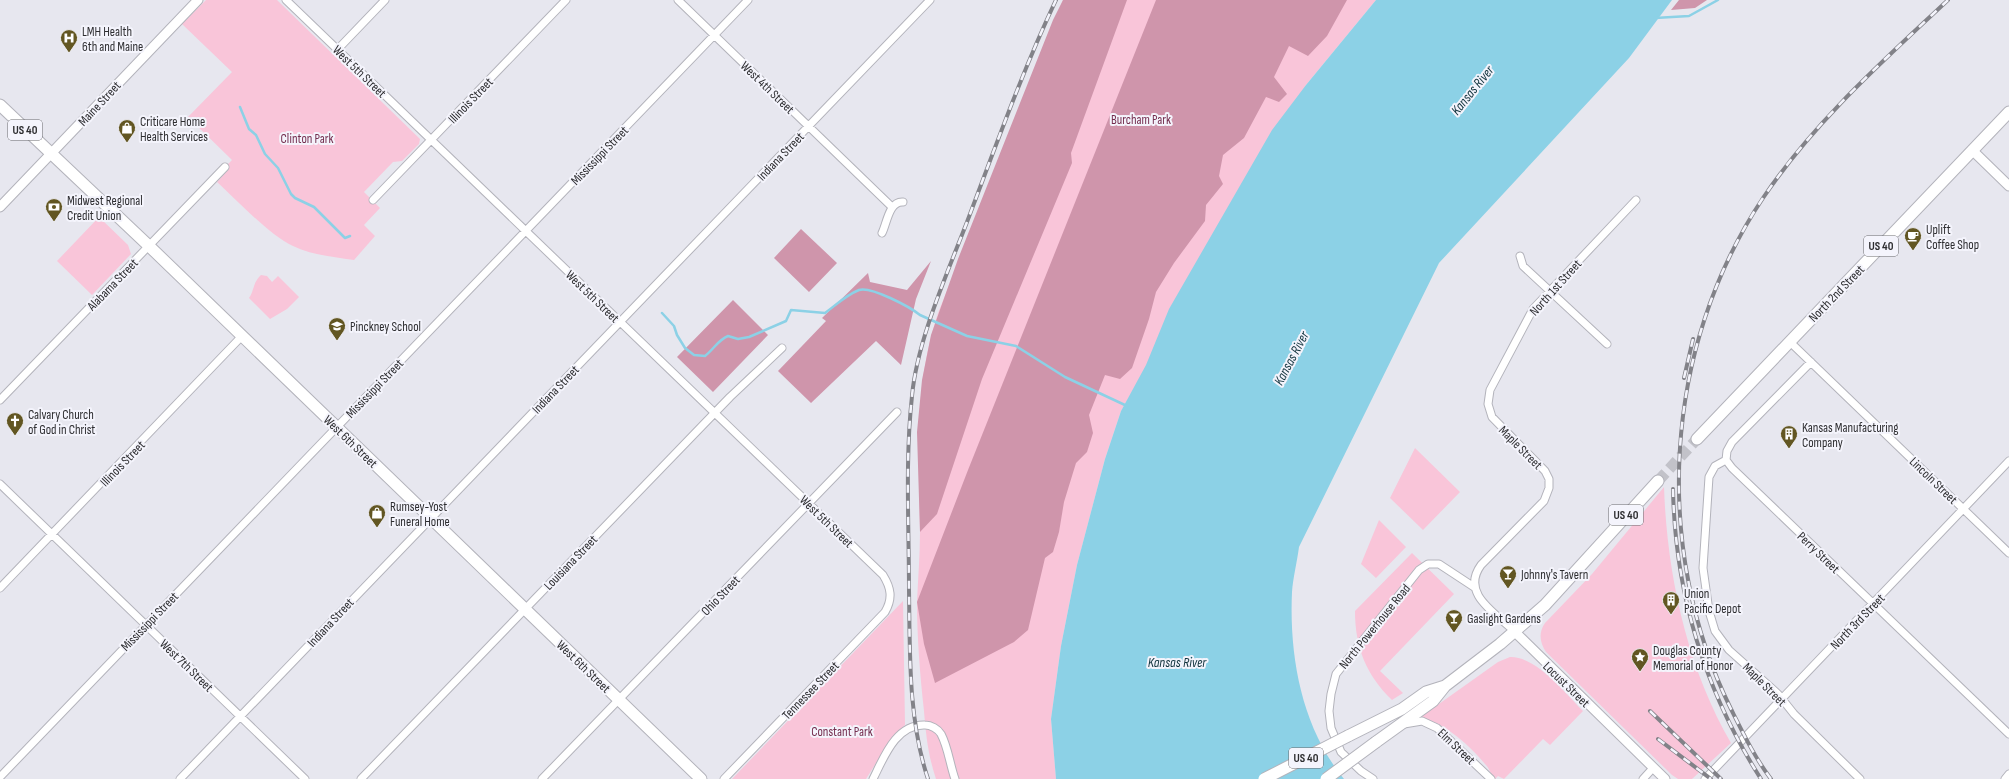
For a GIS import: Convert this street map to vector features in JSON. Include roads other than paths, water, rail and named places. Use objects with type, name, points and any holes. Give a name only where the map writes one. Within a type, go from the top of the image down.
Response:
[{"type":"highway","name":"West 6th Street","points":[[0,105],[149,246],[701,779]]},
{"type":"highway","name":"North 2nd Street","points":[[1697,439],[2009,112]]},
{"type":"highway","name":"US 40","points":[[1326,779],[1434,701],[1445,686],[1515,632],[1562,587],[1658,481]]},
{"type":"highway","name":"US 40","points":[[1264,779],[1402,709],[1426,692],[1445,686]]},
{"type":"street","name":"Maine Street","points":[[0,207],[198,0]]},
{"type":"street","name":"West 5th Street","points":[[286,0],[883,575],[888,584],[891,598]]},
{"type":"street","points":[[337,50],[385,0]]},
{"type":"street","name":"Illinois Street","points":[[373,200],[566,0]]},
{"type":"street","name":"West 4th Street","points":[[678,0],[892,207]]},
{"type":"street","name":"Mississippi Street","points":[[0,777],[748,0]]},
{"type":"street","name":"Indiana Street","points":[[180,779],[930,0]]},
{"type":"street","points":[[1972,150],[2009,186]]},
{"type":"street","name":"Alabama Street","points":[[0,400],[225,168]]},
{"type":"street","name":"North 1st Street","points":[[1488,409],[1490,390],[1528,317],[1550,290],[1636,200]]},
{"type":"street","points":[[882,233],[892,207],[897,203],[903,202]]},
{"type":"street","points":[[1520,256],[1523,266],[1607,344]]},
{"type":"street","name":"Illinois Street","points":[[0,588],[242,336]]},
{"type":"street","name":"Lincoln Street","points":[[1790,342],[2009,553]]},
{"type":"street","name":"Louisiana Street","points":[[360,779],[715,412],[782,348]]},
{"type":"street","points":[[1726,460],[1727,451],[1732,442],[1811,362]]},
{"type":"street","name":"Maple Street","points":[[1474,587],[1475,578],[1481,565],[1544,501],[1550,486],[1545,471],[1496,422],[1488,409]]},
{"type":"street","name":"Ohio Street","points":[[542,779],[897,412]]},
{"type":"street","name":"Maple Street","points":[[1726,460],[1715,466],[1709,477],[1703,568],[1709,611],[1715,631],[1724,646],[1782,700],[1794,714],[1860,779]]},
{"type":"street","name":"Perry Street","points":[[1726,460],[1732,468],[2009,734]]},
{"type":"street","name":"North 3rd Street","points":[[1705,779],[2009,462]]},
{"type":"street","name":"West 7th Street","points":[[0,484],[305,779]]},
{"type":"street","name":"North Powerhouse Road","points":[[1373,779],[1361,771],[1341,752],[1331,728],[1329,711],[1336,674],[1419,570],[1428,564],[1439,564],[1474,587]]},
{"type":"street","name":"Locust Street","points":[[1474,587],[1478,596],[1664,779]]},
{"type":"street","name":"Tennessee Street","points":[[724,779],[885,612],[891,598]]},
{"type":"street","name":"Elm Street","points":[[1395,728],[1416,721],[1433,725],[1491,779]]},
{"type":"street","points":[[873,779],[894,741],[909,727],[916,724],[930,725],[940,733],[955,779]]},
{"type":"street","points":[[1643,779],[1654,768]]},
{"type":"street","points":[[2005,779],[2009,774]]},
{"type":"water","name":"Kansas River","points":[[1376,0],[1672,0],[1629,58],[1439,263],[1299,547],[1292,592],[1293,641],[1296,666],[1308,715],[1330,759],[1344,779],[1056,779],[1051,719],[1061,646],[1077,565],[1105,459],[1121,411],[1146,365],[1169,309],[1272,130],[1306,85]]},
{"type":"waterway","points":[[1655,18],[1689,16],[1718,0]]},
{"type":"waterway","points":[[240,107],[249,129],[256,135],[265,154],[278,168],[291,194],[295,198],[314,207],[345,238],[350,236]]},
{"type":"waterway","points":[[662,313],[674,326],[677,335],[685,348],[694,355],[705,356],[721,340],[728,336],[738,339],[749,337],[786,321],[791,310],[825,313],[845,297],[854,292],[859,290],[872,291],[890,298],[920,315],[967,336],[1016,346],[1065,377],[1127,406]]},
{"type":"tunnel","points":[[1658,481],[1697,439]]},
{"type":"railway","points":[[928,779],[921,756],[913,709],[910,662],[908,469],[910,420],[915,375],[926,330],[942,285],[1020,82],[1056,0]]},
{"type":"railway","points":[[1771,779],[1754,754],[1731,709],[1706,647],[1689,583],[1680,517],[1680,450],[1688,383],[1705,319],[1730,256],[1763,198],[1783,170],[1827,118],[1874,70],[1948,0]]},
{"type":"railway","points":[[1684,378],[1693,339]]},
{"type":"railway","points":[[1673,489],[1675,528],[1680,566],[1687,603],[1697,640],[1709,676],[1724,711],[1741,746],[1761,779]]},
{"type":"railway","points":[[1650,711],[1721,779]]},
{"type":"railway","points":[[1658,739],[1711,779]]},
{"type":"place","name":"LMH Health 6th and Maine","points":[[69,53]]},
{"type":"place","name":"Criticare Home Health Services","points":[[127,143]]},
{"type":"place","name":"Midwest Regional Credit Union","points":[[54,222]]},
{"type":"place","name":"Uplift Coffee Shop","points":[[1913,251]]},
{"type":"place","name":"Pinckney School","points":[[337,341]]},
{"type":"place","name":"Calvary Church of God in Christ","points":[[15,436]]},
{"type":"place","name":"Kansas Manufacturing Company","points":[[1789,449]]},
{"type":"place","name":"Rumsey-Yost Funeral Home","points":[[377,528]]},
{"type":"place","name":"Johnny's Tavern","points":[[1508,589]]},
{"type":"place","name":"Union Pacific Depot","points":[[1671,615]]},
{"type":"place","name":"Gaslight Gardens","points":[[1454,633]]},
{"type":"place","name":"Douglas County Memorial of Honor","points":[[1640,672]]},
{"type":"park label","name":"Burcham Park","points":[[1141,119]]},
{"type":"park label","name":"Clinton Park","points":[[307,138]]},
{"type":"park label","name":"Constant Park","points":[[842,731]]}]
